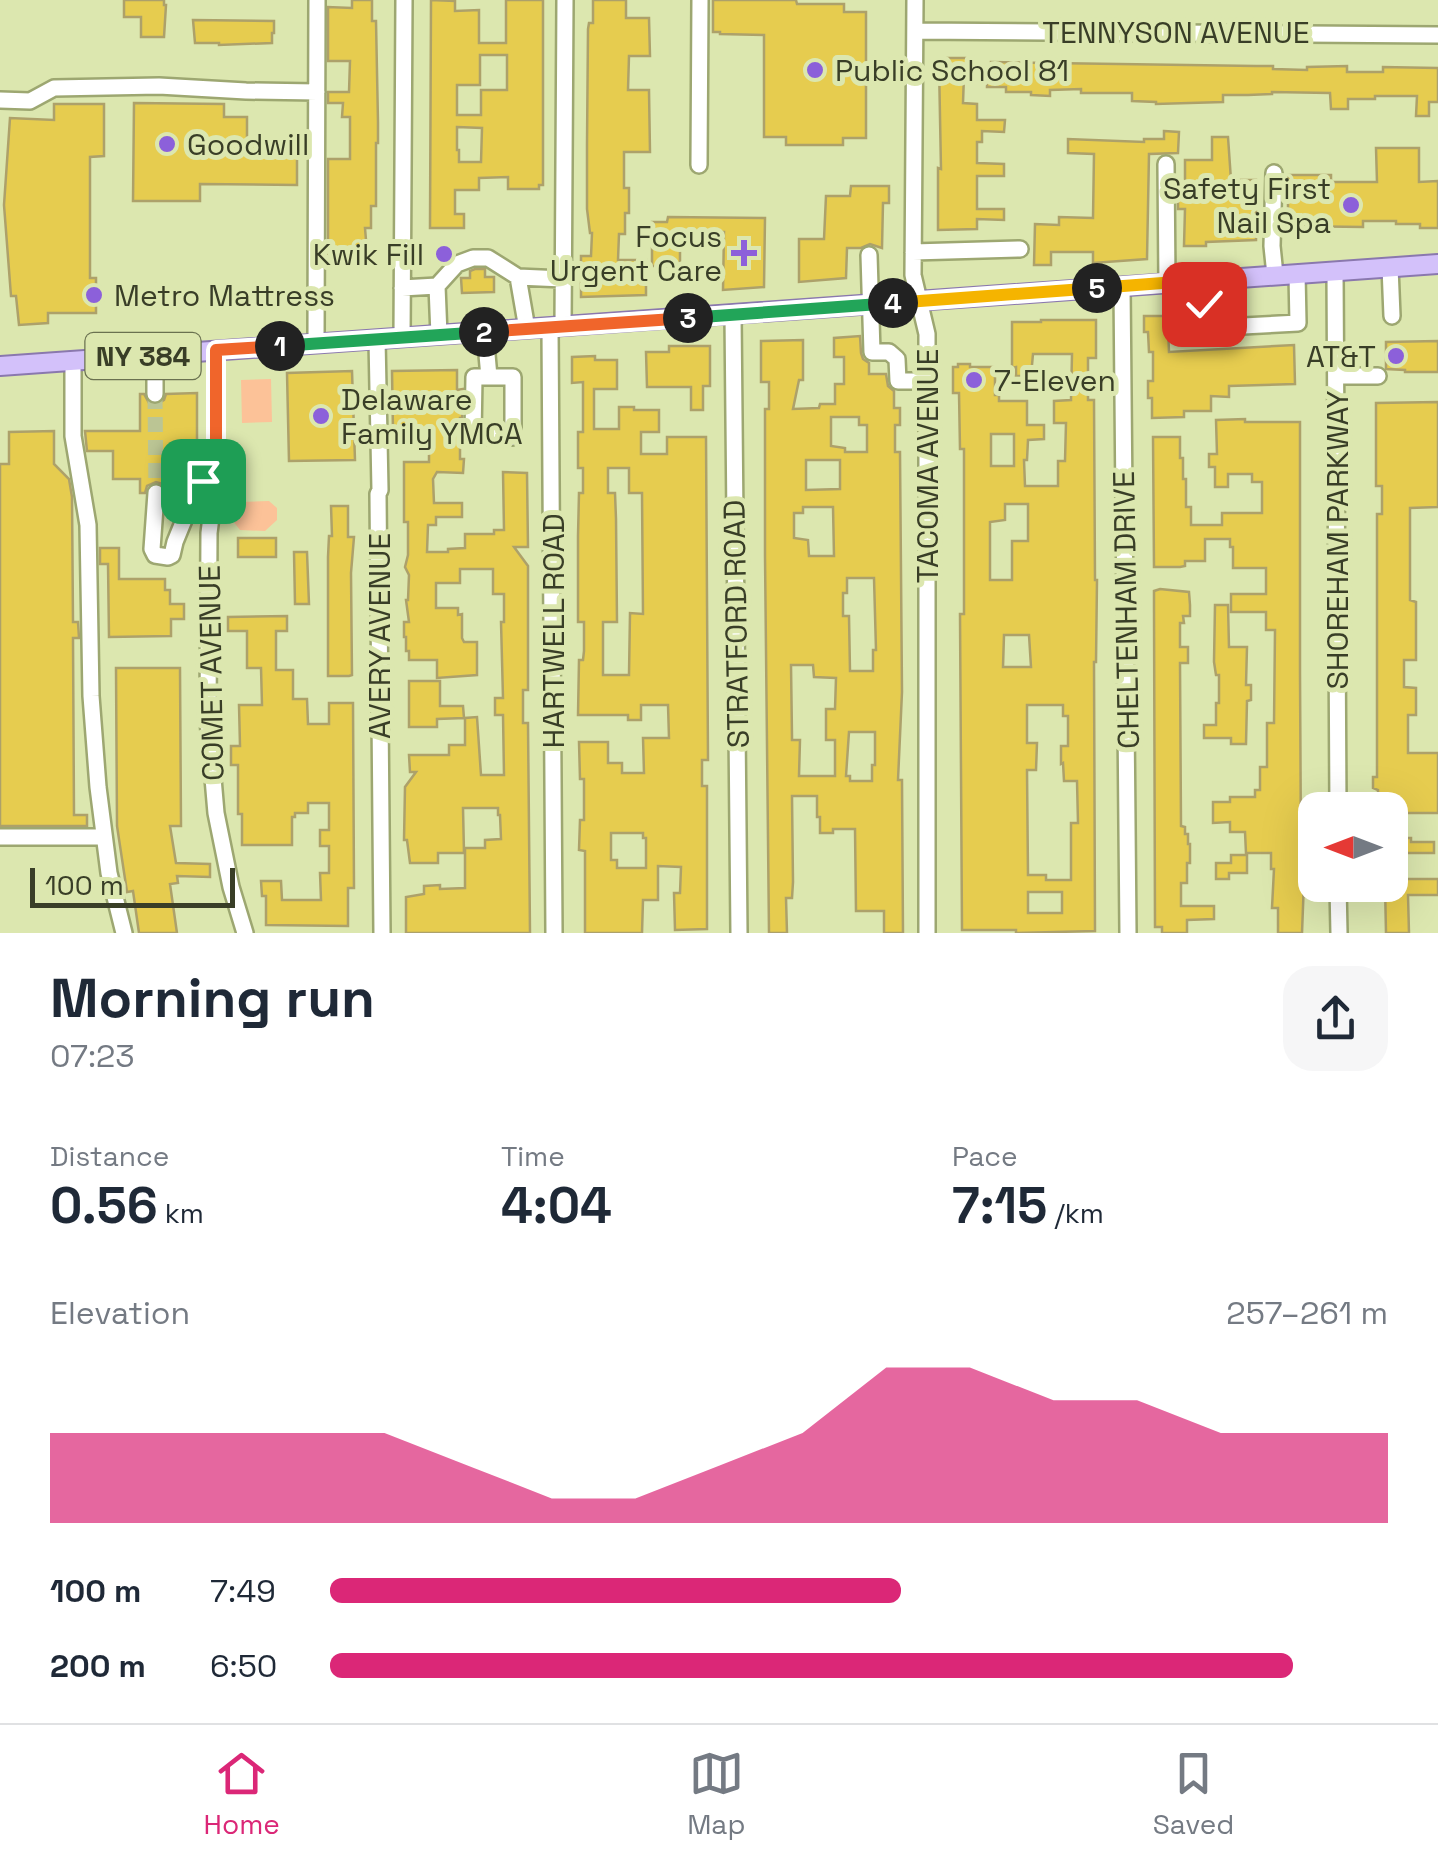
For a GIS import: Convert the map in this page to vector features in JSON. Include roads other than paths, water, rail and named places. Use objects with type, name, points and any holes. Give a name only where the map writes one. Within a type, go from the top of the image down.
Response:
[{"type":"main road","name":"NY 384","points":[[0,366],[1438,264]]},
{"type":"street","points":[[316,344],[317,0]]},
{"type":"street","points":[[402,338],[404,0]]},
{"type":"street","name":"HARTWELL ROAD","points":[[554,933],[557,328],[563,279],[565,0]]},
{"type":"street","points":[[699,165],[700,0]]},
{"type":"street","name":"TACOMA AVENUE","points":[[914,0],[913,275],[927,334],[927,933]]},
{"type":"street","name":"TENNYSON AVENUE","points":[[915,31],[1438,35]]},
{"type":"street","points":[[0,100],[30,101],[54,88],[159,86],[316,92]]},
{"type":"street","points":[[1166,164],[1167,283]]},
{"type":"street","points":[[1274,173],[1275,275]]},
{"type":"street","points":[[913,252],[1020,249]]},
{"type":"street","points":[[870,255],[872,352],[890,352],[897,359],[898,380],[927,381]]},
{"type":"street","points":[[402,288],[437,286],[457,264],[473,258],[488,258],[518,277],[563,279]]},
{"type":"street","points":[[1390,267],[1392,316]]},
{"type":"street","name":"SHOREHAM PARKWAY","points":[[1336,271],[1338,792]]},
{"type":"street","points":[[1202,280],[1205,328],[1298,323],[1296,274]]},
{"type":"street","points":[[518,277],[527,329]]},
{"type":"street","points":[[437,286],[439,335]]},
{"type":"street","name":"CHELTENHAM DRIVE","points":[[1122,286],[1128,933]]},
{"type":"street","name":"STRATFORD ROAD","points":[[733,315],[739,933]]},
{"type":"street","points":[[485,332],[488,377]]},
{"type":"street","name":"AVERY AVENUE","points":[[377,340],[382,933]]},
{"type":"street","name":"COMET AVENUE","points":[[216,350],[216,477],[209,533],[207,654],[211,770],[223,852],[245,933]]},
{"type":"street","points":[[155,355],[156,394]]},
{"type":"street","points":[[72,361],[73,436],[88,525],[90,696],[103,837],[124,933]]},
{"type":"street","points":[[1336,376],[1378,376]]},
{"type":"street","points":[[474,377],[488,377],[513,377],[513,437],[473,436],[474,377]]},
{"type":"street","points":[[156,493],[152,549],[155,555],[168,557],[197,488],[203,481],[216,477]]},
{"type":"street","points":[[0,837],[103,837]]},
{"type":"street","points":[[1338,902],[1339,933]]},
{"type":"tunnel","points":[[155,394],[156,493]]},
{"type":"place","name":"Public School 81","points":[[815,70]]},
{"type":"place","name":"Goodwill","points":[[167,144]]},
{"type":"place","name":"Safety First Nail Spa","points":[[1351,205]]},
{"type":"place","name":"Focus Urgent Care","points":[[744,253]]},
{"type":"place","name":"Kwik Fill","points":[[444,254]]},
{"type":"place","name":"Metro Mattress","points":[[94,295]]},
{"type":"place","name":"AT&T","points":[[1396,356]]},
{"type":"place","name":"7-Eleven","points":[[974,380]]},
{"type":"place","name":"Delaware Family YMCA","points":[[321,416]]}]
